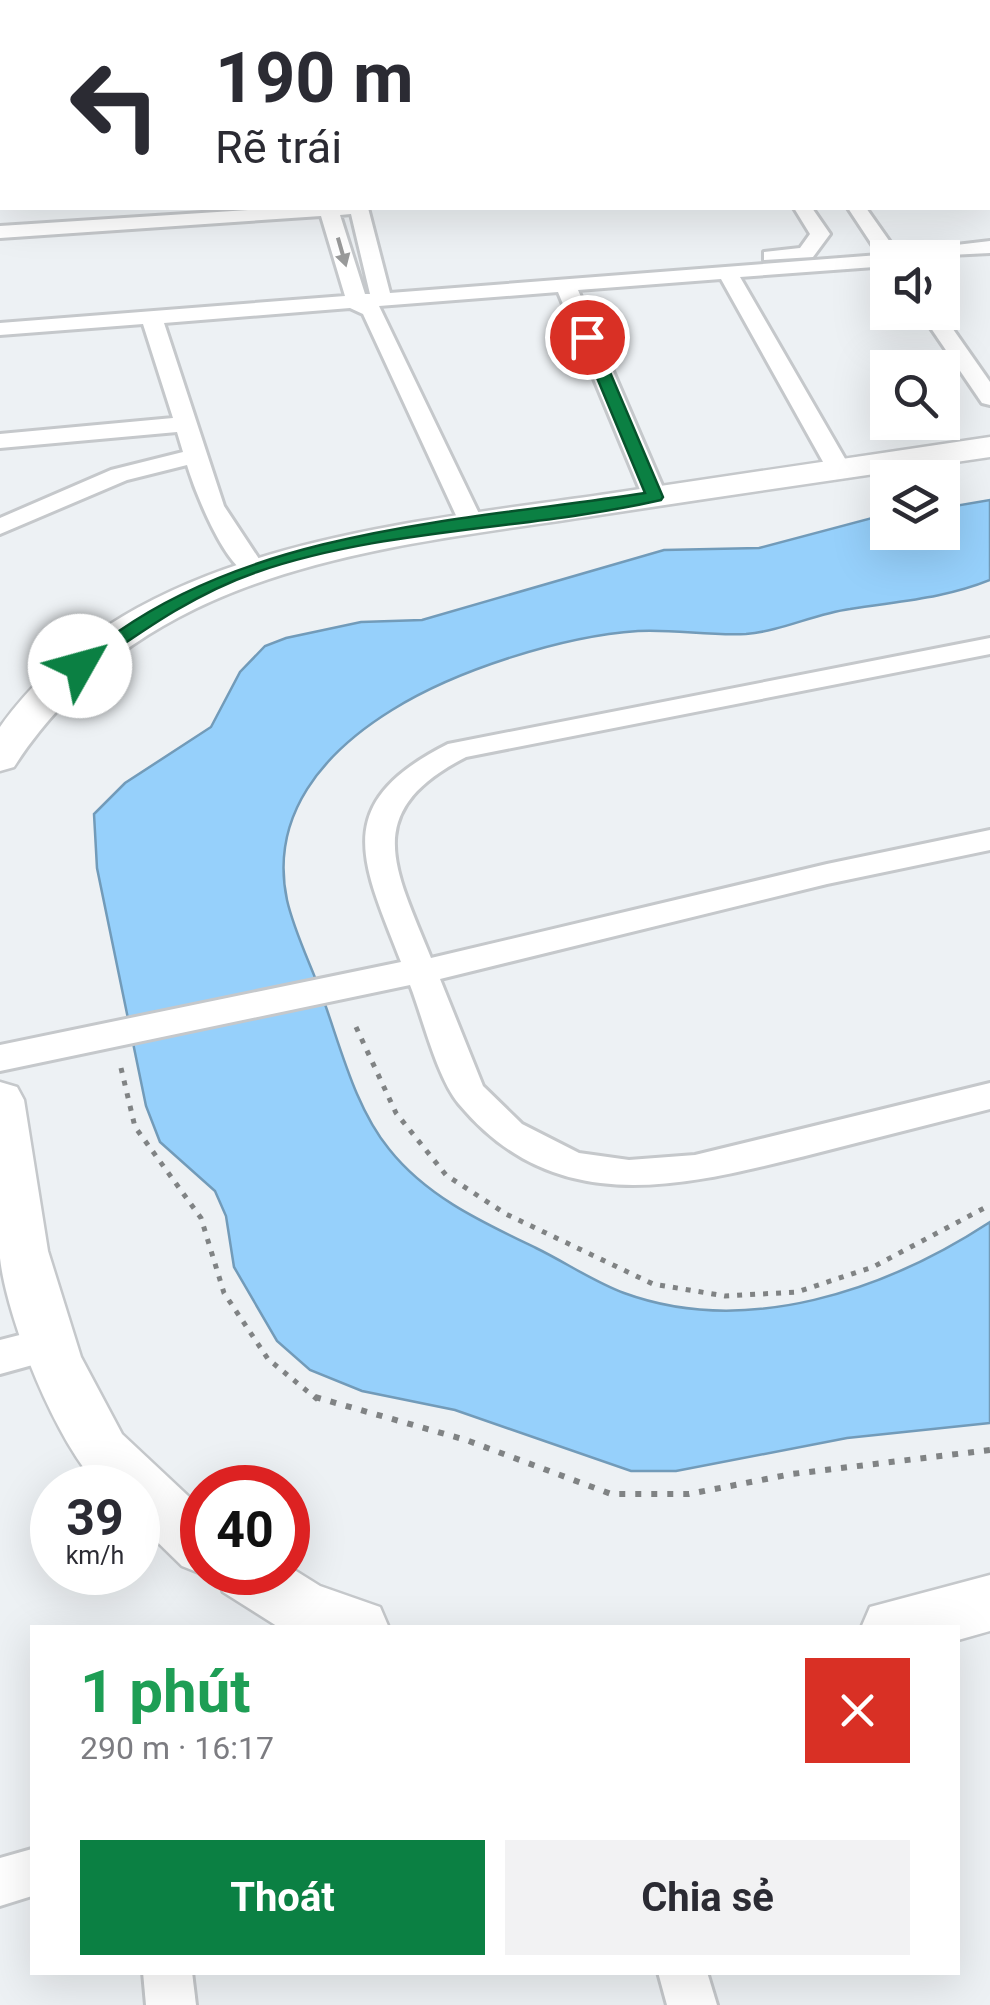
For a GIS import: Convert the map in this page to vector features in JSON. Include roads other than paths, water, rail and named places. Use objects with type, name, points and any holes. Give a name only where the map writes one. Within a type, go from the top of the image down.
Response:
[{"type":"street","points":[[0,232],[315,210]]},
{"type":"street","points":[[329,210],[472,524]]},
{"type":"street","points":[[359,210],[368,296]]},
{"type":"street","points":[[0,329],[152,318],[806,253],[820,234],[804,210]]},
{"type":"street","points":[[858,210],[879,240]]},
{"type":"street","points":[[960,250],[990,247]]},
{"type":"street","points":[[0,312],[566,286],[870,260]]},
{"type":"street","points":[[728,275],[839,469]]},
{"type":"street","points":[[566,286],[655,497]]},
{"type":"street","points":[[152,318],[212,506],[252,568]]},
{"type":"street","points":[[943,330],[990,398]]},
{"type":"street","points":[[0,442],[186,424]]},
{"type":"street","points":[[0,758],[48,693],[115,638],[167,606],[252,568],[472,524],[990,446]]},
{"type":"street","points":[[0,527],[119,475],[196,456]]},
{"type":"street","points":[[990,646],[480,744],[424,767],[398,789],[375,837],[382,874],[470,1093],[510,1134],[549,1157],[589,1171],[629,1174],[695,1169],[990,1096]]},
{"type":"street","points":[[0,1058],[387,975],[422,972],[808,878],[990,840]]},
{"type":"street","points":[[0,1100],[22,1251],[51,1344],[102,1452],[180,1527]]},
{"type":"street","points":[[0,1357],[51,1344]]},
{"type":"street","points":[[281,1595],[304,1609],[350,1625]]},
{"type":"street","points":[[903,1625],[990,1603]]},
{"type":"street","points":[[0,1882],[30,1874]]},
{"type":"street","points":[[167,1975],[171,2005]]},
{"type":"street","points":[[683,1975],[692,2005]]},
{"type":"water","points":[[990,500],[990,580],[921,599],[837,611],[759,632],[638,631],[577,640],[511,657],[418,695],[367,727],[324,766],[294,814],[286,840],[284,869],[294,923],[357,1094],[389,1149],[420,1181],[476,1218],[624,1293],[671,1306],[718,1310],[814,1300],[861,1286],[906,1268],[990,1222],[990,1423],[847,1438],[676,1471],[631,1471],[455,1410],[362,1391],[310,1370],[277,1341],[234,1267],[226,1216],[215,1191],[160,1142],[146,1106],[97,868],[94,814],[125,783],[211,727],[240,672],[265,646],[286,638],[361,622],[422,620],[664,550],[759,548],[870,519],[870,550],[960,550],[960,505]]}]
